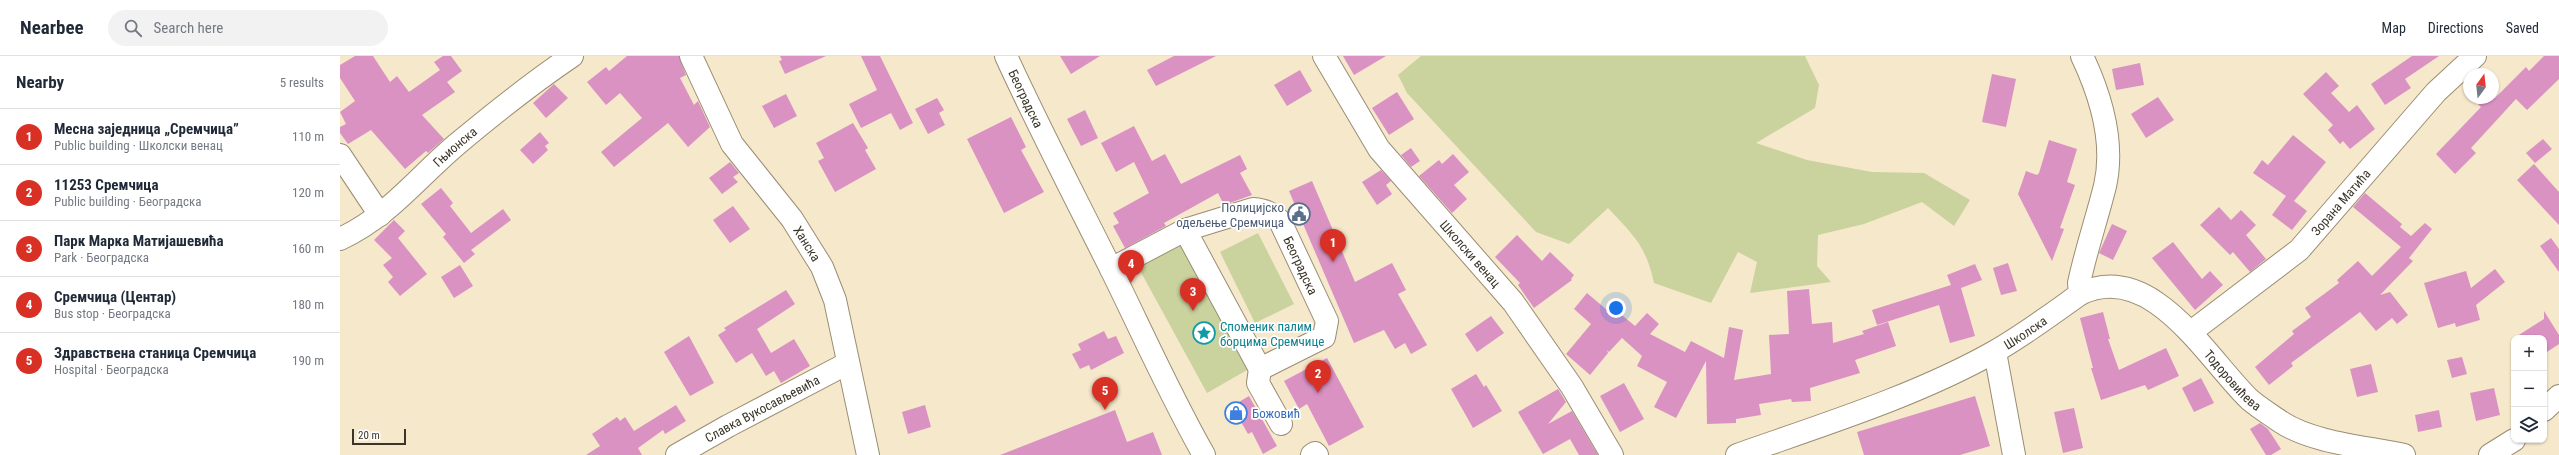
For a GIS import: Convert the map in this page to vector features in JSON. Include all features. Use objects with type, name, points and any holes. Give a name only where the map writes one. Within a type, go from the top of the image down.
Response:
[{"type":"street","name":"Гњионска","points":[[340,239],[380,216],[455,146],[535,81],[572,56]]},
{"type":"street","name":"Ханска","points":[[691,56],[732,144],[792,219],[822,267],[835,300],[868,455]]},
{"type":"street","name":"Београдска","points":[[1006,56],[1051,153],[1111,269],[1180,412],[1204,455]]},
{"type":"street","name":"Школски венац","points":[[1324,56],[1379,149],[1514,302],[1533,328],[1572,387],[1612,455]]},
{"type":"street","points":[[2080,294],[2079,283],[2105,184],[2108,149],[2102,106],[2082,56]]},
{"type":"street","name":"Зорана Матића","points":[[2191,332],[2298,250],[2436,92],[2475,56]]},
{"type":"street","points":[[340,155],[380,216]]},
{"type":"street","name":"Београдска","points":[[1111,269],[1185,230],[1253,209],[1264,210],[1280,221],[1327,321],[1327,329],[1324,337],[1260,369]]},
{"type":"street","points":[[1185,230],[1260,369],[1258,383],[1281,424]]},
{"type":"street","name":"Тодоровићева","points":[[2080,294],[2100,286],[2128,288],[2143,294],[2191,332],[2250,399],[2282,423],[2311,435],[2404,455]]},
{"type":"street","name":"Школска","points":[[1737,455],[1890,399],[1995,352],[2080,294]]},
{"type":"street","points":[[1995,352],[2014,455]]},
{"type":"street","name":"Славка Вукосављевића","points":[[677,455],[728,426],[848,363]]},
{"type":"street","points":[[2547,407],[2559,396]]},
{"type":"street","points":[[2490,455],[2511,442]]},
{"type":"street","points":[[1312,455],[1315,453],[1317,455]]},
{"type":"green space","points":[[1421,56],[1805,56],[1819,85],[1815,108],[1756,143],[1807,160],[1872,172],[1924,173],[1970,200],[1954,226],[1922,202],[1864,224],[1818,235],[1817,266],[1831,282],[1750,293],[1757,262],[1738,252],[1711,303],[1654,283],[1651,270],[1643,250],[1608,208],[1569,244],[1536,232],[1407,93],[1398,75]]},
{"type":"green space","points":[[1258,233],[1294,304],[1255,323],[1220,252]]},
{"type":"green space","points":[[1186,239],[1247,358],[1247,370],[1207,393],[1137,265]]},
{"type":"building","points":[[355,56],[373,56],[390,82],[397,76],[409,92],[440,70],[434,62],[443,56],[451,56],[462,71],[447,82],[455,92],[422,115],[444,139],[428,153],[426,151],[405,169],[371,130],[348,144],[340,133],[340,127],[346,124],[340,112],[355,101],[340,78],[340,65]]},
{"type":"building","points":[[627,56],[679,56],[686,75],[680,78],[694,105],[698,101],[710,127],[688,147],[668,123],[614,167],[601,152],[642,118],[620,93],[606,105],[587,82],[606,67],[609,71]]},
{"type":"building","points":[[780,56],[826,56],[785,74],[779,61],[782,60]]},
{"type":"building","points":[[861,56],[880,56],[913,123],[900,130],[891,113],[861,128],[849,104],[877,90]]},
{"type":"building","points":[[1060,56],[1100,56],[1071,74]]},
{"type":"building","points":[[1174,56],[1216,56],[1156,86],[1147,70]]},
{"type":"building","points":[[1343,56],[1386,56],[1354,75]]},
{"type":"building","points":[[2412,56],[2439,56],[2405,79],[2411,88],[2385,105],[2371,84]]},
{"type":"building","points":[[2544,56],[2559,56],[2559,79],[2527,110],[2516,99],[2471,148],[2476,153],[2455,174],[2436,154],[2481,107],[2478,104],[2499,104],[2499,94],[2526,67],[2529,71]]},
{"type":"building","points":[[2140,63],[2144,85],[2116,90],[2112,69]]},
{"type":"building","points":[[1300,70],[1312,91],[1287,106],[1274,85]]},
{"type":"building","points":[[2326,72],[2339,86],[2331,93],[2349,112],[2357,105],[2375,129],[2350,149],[2343,141],[2340,144],[2328,130],[2333,125],[2303,94]]},
{"type":"building","points":[[1992,74],[2016,79],[2006,127],[1982,122]]},
{"type":"building","points":[[554,84],[568,98],[546,118],[533,103]]},
{"type":"building","points":[[1397,92],[1414,119],[1389,135],[1372,108]]},
{"type":"building","points":[[786,94],[797,116],[774,128],[762,106]]},
{"type":"building","points":[[2158,97],[2174,120],[2146,138],[2131,114]]},
{"type":"building","points":[[937,98],[944,110],[939,113],[945,125],[928,134],[915,109]]},
{"type":"building","points":[[1085,110],[1098,138],[1081,146],[1067,119]]},
{"type":"building","points":[[1011,117],[1026,147],[1021,150],[1044,192],[1004,213],[967,139]]},
{"type":"building","points":[[853,123],[868,148],[865,150],[876,169],[835,192],[818,161],[824,158],[816,143]]},
{"type":"building","points":[[1134,126],[1152,161],[1165,154],[1181,184],[1240,155],[1247,169],[1240,173],[1252,195],[1224,205],[1218,193],[1164,223],[1166,226],[1125,248],[1113,226],[1119,223],[1113,213],[1149,193],[1134,162],[1116,172],[1101,143]]},
{"type":"building","points":[[540,132],[549,143],[545,146],[548,150],[533,164],[520,150]]},
{"type":"building","points":[[2293,135],[2326,162],[2294,201],[2307,211],[2292,230],[2272,215],[2286,196],[2253,173],[2262,160],[2268,165]]},
{"type":"building","points":[[2543,139],[2552,149],[2535,163],[2526,153]]},
{"type":"building","points":[[2049,140],[2077,149],[2067,182],[2075,185],[2060,228],[2064,229],[2052,261],[2018,194],[2026,171],[2037,175],[2039,173]]},
{"type":"building","points":[[1411,148],[1420,161],[1411,167],[1401,155]]},
{"type":"building","points":[[1453,154],[1469,172],[1454,185],[1467,199],[1452,213],[1419,176],[1439,160],[1442,164]]},
{"type":"building","points":[[730,162],[739,173],[733,177],[738,182],[722,194],[709,178]]},
{"type":"building","points":[[2534,164],[2559,192],[2559,225],[2517,180]]},
{"type":"building","points":[[1381,170],[1391,181],[1386,185],[1392,194],[1377,205],[1362,182]]},
{"type":"building","points":[[1312,181],[1355,282],[1392,263],[1406,290],[1398,294],[1427,345],[1411,354],[1405,343],[1395,349],[1384,330],[1354,343],[1289,191]]},
{"type":"building","points":[[441,188],[453,203],[450,206],[471,233],[503,209],[511,220],[471,250],[475,254],[464,263],[443,237],[446,234],[421,204]]},
{"type":"building","points":[[2365,193],[2402,224],[2400,227],[2411,236],[2425,223],[2432,229],[2409,258],[2413,261],[2380,295],[2390,292],[2408,315],[2397,324],[2392,318],[2376,331],[2360,312],[2291,363],[2293,366],[2269,385],[2255,367],[2294,334],[2292,331],[2311,317],[2305,308],[2339,283],[2337,280],[2358,261],[2372,276],[2401,247],[2353,207]]},
{"type":"building","points":[[733,206],[750,229],[730,243],[713,220]]},
{"type":"building","points":[[2219,207],[2231,220],[2241,210],[2256,225],[2246,235],[2266,259],[2250,272],[2233,252],[2230,255],[2200,225]]},
{"type":"building","points":[[394,220],[405,231],[398,238],[427,274],[400,296],[388,282],[393,277],[383,265],[392,258],[374,240]]},
{"type":"building","points":[[2112,224],[2127,231],[2113,260],[2099,253]]},
{"type":"building","points":[[1517,235],[1542,261],[1550,252],[1574,275],[1571,279],[1572,280],[1534,308],[1518,285],[1520,283],[1495,257]]},
{"type":"building","points":[[2551,238],[2559,249],[2559,272],[2540,246]]},
{"type":"building","points":[[2173,242],[2202,279],[2210,271],[2223,285],[2195,310],[2152,258]]},
{"type":"building","points":[[2008,263],[2017,291],[2001,295],[1993,268]]},
{"type":"building","points":[[1975,264],[1982,280],[1961,288],[1975,336],[1950,343],[1939,305],[1877,325],[1872,310],[1951,285],[1947,275]]},
{"type":"building","points":[[460,265],[473,286],[454,298],[441,277]]},
{"type":"building","points":[[2495,269],[2505,282],[2476,305],[2480,320],[2456,327],[2455,323],[2438,328],[2424,283],[2466,271],[2471,288]]},
{"type":"building","points":[[1809,289],[1812,324],[1832,322],[1833,343],[1864,334],[1862,331],[1888,322],[1896,346],[1855,360],[1860,373],[1810,388],[1811,401],[1792,402],[1791,399],[1759,404],[1761,415],[1736,419],[1736,423],[1707,424],[1706,361],[1676,418],[1654,407],[1667,382],[1637,366],[1642,356],[1622,338],[1609,352],[1607,350],[1608,353],[1590,375],[1566,354],[1591,324],[1574,309],[1587,293],[1607,310],[1611,306],[1635,326],[1647,313],[1659,324],[1650,334],[1685,352],[1691,341],[1724,358],[1729,327],[1743,330],[1734,380],[1771,374],[1769,335],[1789,334],[1787,291]]},
{"type":"building","points":[[786,290],[795,304],[757,329],[771,353],[794,339],[810,366],[781,383],[774,371],[766,376],[752,353],[736,363],[718,335],[726,330],[724,328]]},
{"type":"building","points":[[2544,311],[2559,335],[2559,344],[2547,352],[2547,335],[2519,335],[2544,319]]},
{"type":"building","points":[[2103,312],[2110,339],[2108,339],[2119,370],[2166,348],[2179,376],[2148,390],[2145,385],[2101,400],[2091,368],[2093,368],[2080,318]]},
{"type":"building","points":[[1491,316],[1504,333],[1477,352],[1465,334]]},
{"type":"building","points":[[1104,331],[1108,339],[1116,336],[1124,353],[1091,370],[1089,365],[1080,369],[1072,354],[1081,350],[1078,344]]},
{"type":"building","points":[[689,336],[714,383],[690,396],[664,352]]},
{"type":"building","points":[[2462,357],[2467,374],[2452,378],[2447,360]]},
{"type":"building","points":[[1327,358],[1364,427],[1329,446],[1307,404],[1299,409],[1284,381]]},
{"type":"building","points":[[2371,364],[2378,392],[2357,397],[2350,369]]},
{"type":"building","points":[[1476,374],[1484,387],[1486,385],[1502,411],[1473,428],[1451,389]]},
{"type":"building","points":[[2201,378],[2214,403],[2194,412],[2182,388]]},
{"type":"building","points":[[1624,383],[1644,419],[1620,432],[1600,396]]},
{"type":"building","points":[[2494,388],[2500,415],[2476,421],[2470,393]]},
{"type":"building","points":[[1558,389],[1566,402],[1548,424],[1572,411],[1598,455],[1579,455],[1570,439],[1543,454],[1518,412]]},
{"type":"building","points":[[1249,396],[1277,446],[1263,454],[1252,432],[1248,434],[1232,406]]},
{"type":"building","points":[[1975,396],[1990,446],[1960,455],[1864,455],[1857,432]]},
{"type":"building","points":[[676,405],[686,421],[665,434],[663,430],[638,448],[642,455],[586,455],[600,446],[592,434],[617,417],[620,421],[625,417],[634,431]]},
{"type":"building","points":[[925,405],[931,427],[908,434],[902,412]]},
{"type":"building","points":[[2074,408],[2083,448],[2063,453],[2054,412]]},
{"type":"building","points":[[1115,410],[1127,442],[1153,432],[1162,455],[1000,455]]},
{"type":"building","points":[[2439,410],[2442,427],[2418,432],[2415,415]]},
{"type":"building","points":[[2260,423],[2268,429],[2281,449],[2271,455],[2266,455],[2250,429]]},
{"type":"place","name":"Полицијско одељење Сремчица","points":[[1299,214]]},
{"type":"place","name":"Месна заједница „Сремчица”","points":[[1333,262]]},
{"type":"place","name":"Сремчица (Центар)","points":[[1131,283]]},
{"type":"place","name":"Парк Марка Матијашевића","points":[[1193,311]]},
{"type":"place","name":"Споменик палим борцима Сремчице","points":[[1204,333]]},
{"type":"place","name":"11253 Сремчица","points":[[1318,393]]},
{"type":"place","name":"Здравствена станица Сремчица","points":[[1105,410]]},
{"type":"place","name":"Божовић","points":[[1236,413]]}]
